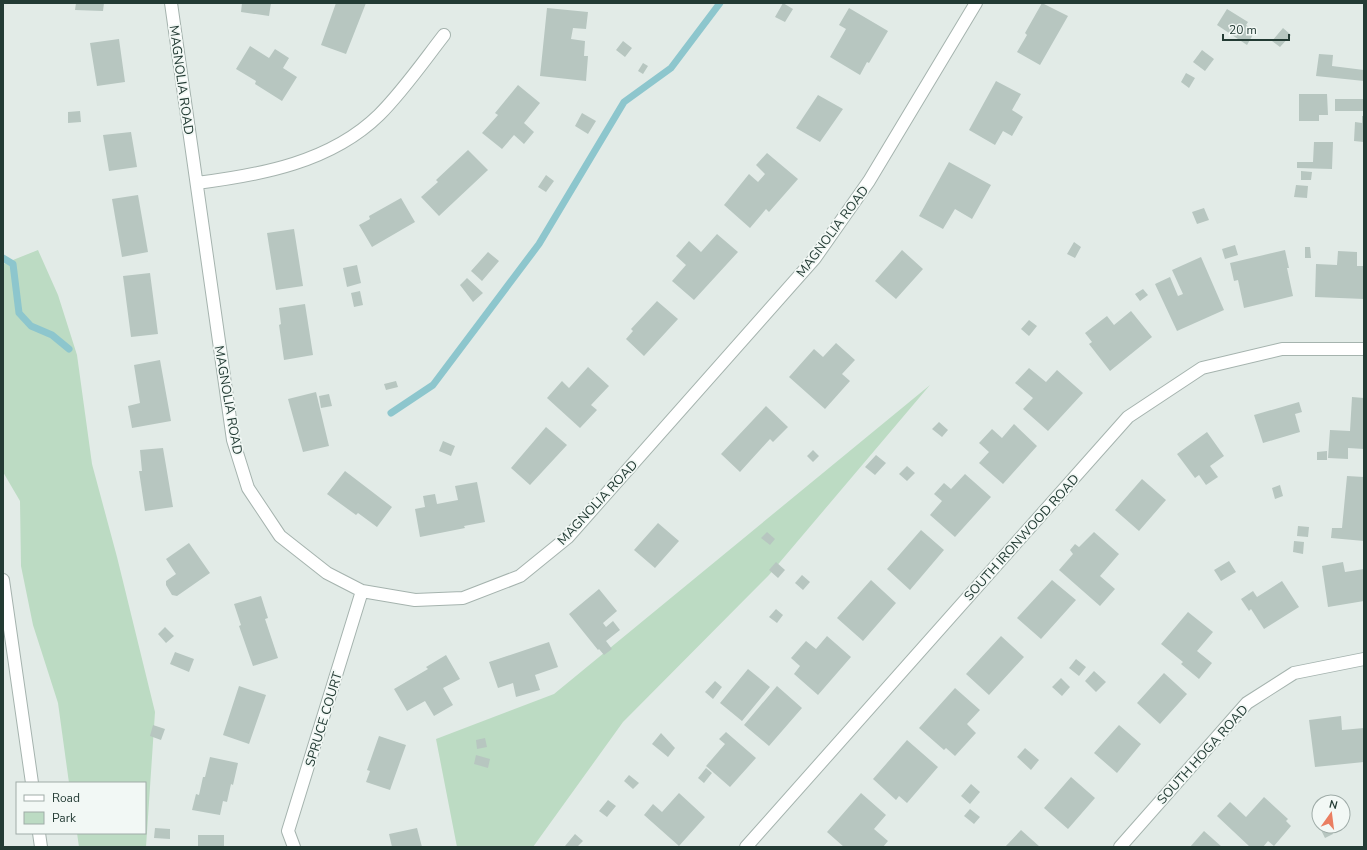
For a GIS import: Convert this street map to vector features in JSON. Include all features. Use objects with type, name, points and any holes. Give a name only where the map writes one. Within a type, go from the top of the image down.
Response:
[{"type":"street","name":"MAGNOLIA ROAD","points":[[171,3],[176,50],[197,182],[233,440],[248,488],[280,536],[328,573],[362,591],[415,600],[463,598],[520,576],[568,537],[815,258],[869,181],[976,3]]},
{"type":"street","points":[[197,182],[239,178],[270,171],[318,155],[342,142],[378,115],[406,84],[444,35]]},
{"type":"street","name":"SOUTH IRONWOOD ROAD","points":[[746,847],[1128,417],[1202,368],[1282,349],[1364,348]]},
{"type":"street","points":[[3,580],[32,782]]},
{"type":"street","name":"SPRUCE COURT","points":[[294,847],[288,831],[362,591]]},
{"type":"street","name":"SOUTH HOGA ROAD","points":[[1120,847],[1247,703],[1294,673],[1364,659]]},
{"type":"street","points":[[39,834],[41,847]]},
{"type":"green space","points":[[38,250],[58,295],[77,355],[92,464],[117,557],[155,712],[146,847],[79,847],[77,834],[146,834],[146,782],[69,782],[58,703],[33,625],[21,566],[20,501],[3,472],[3,264]]},
{"type":"green space","points":[[930,385],[769,575],[623,722],[533,847],[457,847],[436,739],[554,694]]},
{"type":"building","points":[[76,3],[104,3],[103,11],[75,10]]},
{"type":"building","points":[[242,3],[271,3],[269,16],[241,12]]},
{"type":"building","points":[[336,3],[366,3],[346,54],[321,45]]},
{"type":"building","points":[[783,3],[793,9],[785,22],[775,17]]},
{"type":"building","points":[[1042,3],[1068,16],[1040,65],[1017,52],[1027,35],[1025,33]]},
{"type":"building","points":[[547,8],[588,12],[586,29],[573,28],[571,39],[585,41],[584,56],[588,56],[586,81],[540,76]]},
{"type":"building","points":[[849,8],[888,31],[860,75],[830,57],[846,29],[839,25]]},
{"type":"building","points":[[1227,9],[1248,22],[1246,25],[1255,31],[1247,45],[1217,25]]},
{"type":"building","points":[[1283,28],[1291,35],[1280,47],[1272,41]]},
{"type":"building","points":[[119,39],[125,82],[97,86],[90,43]]},
{"type":"building","points":[[623,41],[632,48],[625,57],[616,50]]},
{"type":"building","points":[[250,46],[269,58],[275,49],[289,58],[283,68],[297,77],[282,101],[255,84],[256,81],[236,69]]},
{"type":"building","points":[[1202,50],[1214,59],[1205,71],[1193,62]]},
{"type":"building","points":[[1319,54],[1333,55],[1332,66],[1364,70],[1364,81],[1316,76]]},
{"type":"building","points":[[643,63],[648,66],[643,74],[638,71]]},
{"type":"building","points":[[1186,73],[1195,78],[1189,88],[1181,82]]},
{"type":"building","points":[[996,81],[1021,94],[1012,110],[1023,117],[1012,136],[1003,131],[995,145],[969,130]]},
{"type":"building","points":[[518,85],[540,103],[524,123],[534,132],[524,144],[514,135],[502,149],[482,133],[498,115],[495,113]]},
{"type":"building","points":[[1299,94],[1327,94],[1328,115],[1319,115],[1319,121],[1299,121]]},
{"type":"building","points":[[818,95],[843,109],[820,142],[796,128]]},
{"type":"building","points":[[1335,99],[1364,99],[1364,111],[1335,111]]},
{"type":"building","points":[[80,111],[81,122],[68,123],[68,112]]},
{"type":"building","points":[[582,113],[596,121],[588,134],[575,126]]},
{"type":"building","points":[[1362,116],[1364,116],[1364,142],[1354,141],[1355,122],[1362,123]]},
{"type":"building","points":[[131,132],[137,167],[109,171],[103,135]]},
{"type":"building","points":[[1314,142],[1333,142],[1332,169],[1297,168],[1297,162],[1313,162]]},
{"type":"building","points":[[468,150],[488,170],[439,216],[421,197],[438,182],[436,180]]},
{"type":"building","points":[[767,153],[798,179],[769,212],[766,209],[750,228],[724,205],[749,174],[758,182],[765,174],[756,165]]},
{"type":"building","points":[[949,162],[991,185],[972,219],[955,209],[943,229],[919,216]]},
{"type":"building","points":[[1301,171],[1312,172],[1311,180],[1301,180]]},
{"type":"building","points":[[546,175],[554,181],[546,192],[538,187]]},
{"type":"building","points":[[1296,185],[1308,186],[1307,198],[1294,197]]},
{"type":"building","points":[[138,195],[148,252],[122,257],[112,199]]},
{"type":"building","points":[[401,198],[415,222],[372,247],[359,225],[370,219],[369,216]]},
{"type":"building","points":[[1204,208],[1209,220],[1197,224],[1192,212]]},
{"type":"building","points":[[294,229],[303,286],[276,290],[267,233]]},
{"type":"building","points":[[717,234],[738,252],[694,300],[672,281],[686,265],[676,256],[689,241],[701,252]]},
{"type":"building","points":[[1074,242],[1081,247],[1075,258],[1067,254]]},
{"type":"building","points":[[1235,245],[1238,255],[1225,259],[1222,249]]},
{"type":"building","points":[[1305,247],[1310,247],[1311,258],[1305,258]]},
{"type":"building","points":[[902,250],[923,269],[896,299],[875,281]]},
{"type":"building","points":[[1285,250],[1293,296],[1244,308],[1238,280],[1234,281],[1230,263]]},
{"type":"building","points":[[1338,251],[1357,252],[1357,266],[1364,266],[1364,299],[1315,297],[1316,264],[1337,265]]},
{"type":"building","points":[[488,252],[499,261],[482,281],[471,271]]},
{"type":"building","points":[[1201,257],[1224,310],[1177,331],[1155,284],[1170,277],[1178,296],[1183,294],[1172,270]]},
{"type":"building","points":[[357,265],[361,283],[347,287],[343,268]]},
{"type":"building","points":[[150,273],[158,334],[131,337],[123,276]]},
{"type":"building","points":[[467,278],[483,293],[473,302],[460,285]]},
{"type":"building","points":[[1143,289],[1148,295],[1140,301],[1135,294]]},
{"type":"building","points":[[360,291],[363,305],[354,307],[351,293]]},
{"type":"building","points":[[657,301],[678,319],[644,356],[626,339],[633,331],[631,329]]},
{"type":"building","points":[[305,304],[313,355],[284,360],[279,325],[281,324],[279,308]]},
{"type":"building","points":[[1131,311],[1152,337],[1110,371],[1089,344],[1092,342],[1085,333],[1107,316],[1114,325]]},
{"type":"building","points":[[1029,320],[1037,326],[1029,336],[1021,329]]},
{"type":"building","points":[[836,343],[855,360],[842,374],[850,381],[825,409],[789,377],[814,349],[823,357]]},
{"type":"building","points":[[160,360],[171,421],[132,428],[128,406],[140,403],[134,365]]},
{"type":"building","points":[[588,367],[609,386],[591,405],[597,410],[580,428],[547,398],[562,381],[569,388]]},
{"type":"building","points":[[1029,368],[1046,382],[1057,370],[1083,393],[1048,431],[1023,409],[1033,398],[1015,383]]},
{"type":"building","points":[[396,381],[398,387],[386,390],[384,384]]},
{"type":"building","points":[[316,392],[329,446],[303,452],[288,399]]},
{"type":"building","points":[[329,394],[332,406],[321,408],[319,396]]},
{"type":"building","points":[[1352,397],[1364,398],[1364,449],[1348,448],[1348,459],[1328,458],[1330,430],[1350,431]]},
{"type":"building","points":[[1299,402],[1302,412],[1295,414],[1300,432],[1263,443],[1254,415]]},
{"type":"building","points":[[766,406],[788,427],[773,442],[770,439],[740,472],[721,454]]},
{"type":"building","points":[[939,422],[948,430],[942,437],[932,429]]},
{"type":"building","points":[[1014,424],[1037,446],[1003,484],[979,463],[989,452],[979,443],[992,429],[1002,438]]},
{"type":"building","points":[[546,427],[567,445],[530,485],[511,468]]},
{"type":"building","points":[[1207,432],[1224,456],[1210,466],[1218,477],[1206,485],[1199,475],[1195,478],[1177,454]]},
{"type":"building","points":[[443,441],[455,446],[451,456],[439,451]]},
{"type":"building","points":[[163,448],[173,507],[145,511],[139,471],[142,471],[140,450]]},
{"type":"building","points":[[813,450],[819,456],[813,462],[807,456]]},
{"type":"building","points":[[1327,451],[1327,460],[1317,460],[1317,452]]},
{"type":"building","points":[[876,455],[886,463],[875,475],[865,467]]},
{"type":"building","points":[[907,466],[915,473],[907,481],[899,474]]},
{"type":"building","points":[[345,471],[392,507],[377,527],[358,513],[356,515],[327,494]]},
{"type":"building","points":[[965,474],[991,497],[955,537],[930,515],[942,501],[934,494],[944,483],[951,489]]},
{"type":"building","points":[[1347,476],[1364,477],[1364,541],[1331,538],[1332,528],[1342,528]]},
{"type":"building","points":[[1142,479],[1166,500],[1139,531],[1115,510]]},
{"type":"building","points":[[477,482],[485,522],[464,526],[465,528],[420,537],[415,509],[425,507],[423,496],[435,494],[437,504],[458,500],[455,486]]},
{"type":"building","points":[[1280,485],[1283,496],[1275,499],[1272,488]]},
{"type":"building","points":[[658,523],[679,541],[655,568],[634,550]]},
{"type":"building","points":[[1298,526],[1309,527],[1308,537],[1297,536]]},
{"type":"building","points":[[921,530],[944,550],[910,590],[887,569]]},
{"type":"building","points":[[767,532],[775,539],[770,545],[761,538]]},
{"type":"building","points":[[1094,532],[1119,554],[1100,576],[1115,589],[1100,606],[1059,570],[1073,554],[1070,550],[1075,544],[1079,547]]},
{"type":"building","points":[[1294,541],[1304,542],[1303,554],[1293,552]]},
{"type":"building","points":[[189,543],[210,573],[177,596],[172,595],[166,585],[166,581],[176,574],[166,559]]},
{"type":"building","points":[[1229,561],[1236,572],[1221,581],[1214,570]]},
{"type":"building","points":[[776,562],[785,570],[778,578],[769,570]]},
{"type":"building","points":[[1343,562],[1345,572],[1364,569],[1364,601],[1328,607],[1322,566]]},
{"type":"building","points":[[802,575],[810,582],[803,590],[795,583]]},
{"type":"building","points":[[871,580],[896,603],[863,641],[837,618]]},
{"type":"building","points":[[1052,580],[1076,600],[1041,639],[1017,618]]},
{"type":"building","points":[[1282,581],[1299,607],[1264,629],[1251,609],[1249,611],[1241,599],[1253,591],[1257,597]]},
{"type":"building","points":[[599,589],[617,611],[603,623],[606,627],[613,621],[620,630],[606,641],[612,649],[604,655],[599,649],[598,650],[569,614]]},
{"type":"building","points":[[261,596],[268,618],[265,619],[278,658],[253,666],[239,626],[241,625],[234,604]]},
{"type":"building","points":[[776,609],[783,615],[777,623],[769,617]]},
{"type":"building","points":[[1188,612],[1213,632],[1197,651],[1212,663],[1199,679],[1181,664],[1183,662],[1161,644]]},
{"type":"building","points":[[165,627],[174,636],[166,643],[158,634]]},
{"type":"building","points":[[827,636],[851,657],[818,695],[794,674],[800,666],[791,658],[806,641],[816,649]]},
{"type":"building","points":[[1001,636],[1024,657],[989,695],[966,674]]},
{"type":"building","points":[[549,642],[558,667],[535,675],[540,690],[516,697],[513,683],[498,688],[489,662]]},
{"type":"building","points":[[175,652],[194,659],[189,672],[170,664]]},
{"type":"building","points":[[446,655],[460,679],[443,688],[453,705],[434,716],[425,701],[407,711],[394,689],[428,669],[426,667]]},
{"type":"building","points":[[1076,659],[1086,667],[1079,676],[1069,668]]},
{"type":"building","points":[[748,669],[770,687],[742,721],[720,703]]},
{"type":"building","points":[[1094,671],[1106,682],[1096,692],[1085,681]]},
{"type":"building","points":[[1164,673],[1187,694],[1160,724],[1137,703]]},
{"type":"building","points":[[1061,678],[1070,687],[1062,696],[1052,687]]},
{"type":"building","points":[[715,681],[722,687],[713,699],[705,692]]},
{"type":"building","points":[[239,686],[266,695],[249,744],[223,735]]},
{"type":"building","points":[[777,686],[802,708],[769,746],[744,725]]},
{"type":"building","points":[[955,688],[980,710],[967,724],[976,733],[955,756],[946,748],[944,750],[919,728]]},
{"type":"building","points":[[1341,716],[1342,730],[1364,728],[1364,762],[1315,767],[1309,720]]},
{"type":"building","points":[[153,725],[165,729],[161,740],[150,736]]},
{"type":"building","points":[[1119,725],[1141,744],[1117,773],[1094,753]]},
{"type":"building","points":[[726,732],[756,758],[730,787],[706,766],[725,744],[719,739]]},
{"type":"building","points":[[661,733],[675,748],[668,757],[652,744]]},
{"type":"building","points":[[379,736],[406,745],[390,790],[366,782],[370,771],[367,770]]},
{"type":"building","points":[[485,738],[487,747],[477,749],[476,740]]},
{"type":"building","points":[[907,740],[938,767],[907,803],[899,796],[896,800],[873,779]]},
{"type":"building","points":[[1025,748],[1039,760],[1031,770],[1017,757]]},
{"type":"building","points":[[476,755],[490,759],[488,768],[474,764]]},
{"type":"building","points":[[210,757],[238,763],[233,785],[231,784],[227,802],[223,801],[220,815],[192,810],[196,794],[199,795]]},
{"type":"building","points":[[706,768],[712,773],[704,783],[698,778]]},
{"type":"building","points":[[629,775],[639,783],[633,789],[624,781]]},
{"type":"building","points":[[1071,777],[1095,798],[1068,829],[1044,808]]},
{"type":"building","points":[[971,784],[980,792],[970,804],[961,796]]},
{"type":"building","points":[[679,793],[705,817],[679,846],[644,815],[653,804],[662,812]]},
{"type":"building","points":[[861,793],[886,815],[874,829],[888,841],[883,847],[844,847],[827,832]]},
{"type":"building","points":[[1264,797],[1288,819],[1286,821],[1291,826],[1274,846],[1268,841],[1263,847],[1250,847],[1217,816],[1230,802],[1246,817]]},
{"type":"building","points":[[608,800],[616,806],[607,817],[599,811]]},
{"type":"building","points":[[970,809],[980,817],[974,824],[964,816]]},
{"type":"building","points":[[155,828],[170,829],[170,839],[154,838]]},
{"type":"building","points":[[417,828],[422,847],[392,847],[389,834]]},
{"type":"building","points":[[1021,830],[1040,847],[1005,847]]},
{"type":"building","points":[[1204,831],[1222,847],[1190,847]]},
{"type":"building","points":[[575,834],[583,841],[577,847],[566,847],[565,846]]},
{"type":"building","points":[[1323,834],[1333,834],[1325,838]]},
{"type":"building","points":[[198,835],[224,835],[224,847],[198,847]]},
{"type":"waterway","points":[[391,413],[433,385],[539,244],[624,102],[671,68],[720,3]]},
{"type":"waterway","points":[[3,258],[13,264],[19,313],[31,326],[52,335],[69,349]]}]
